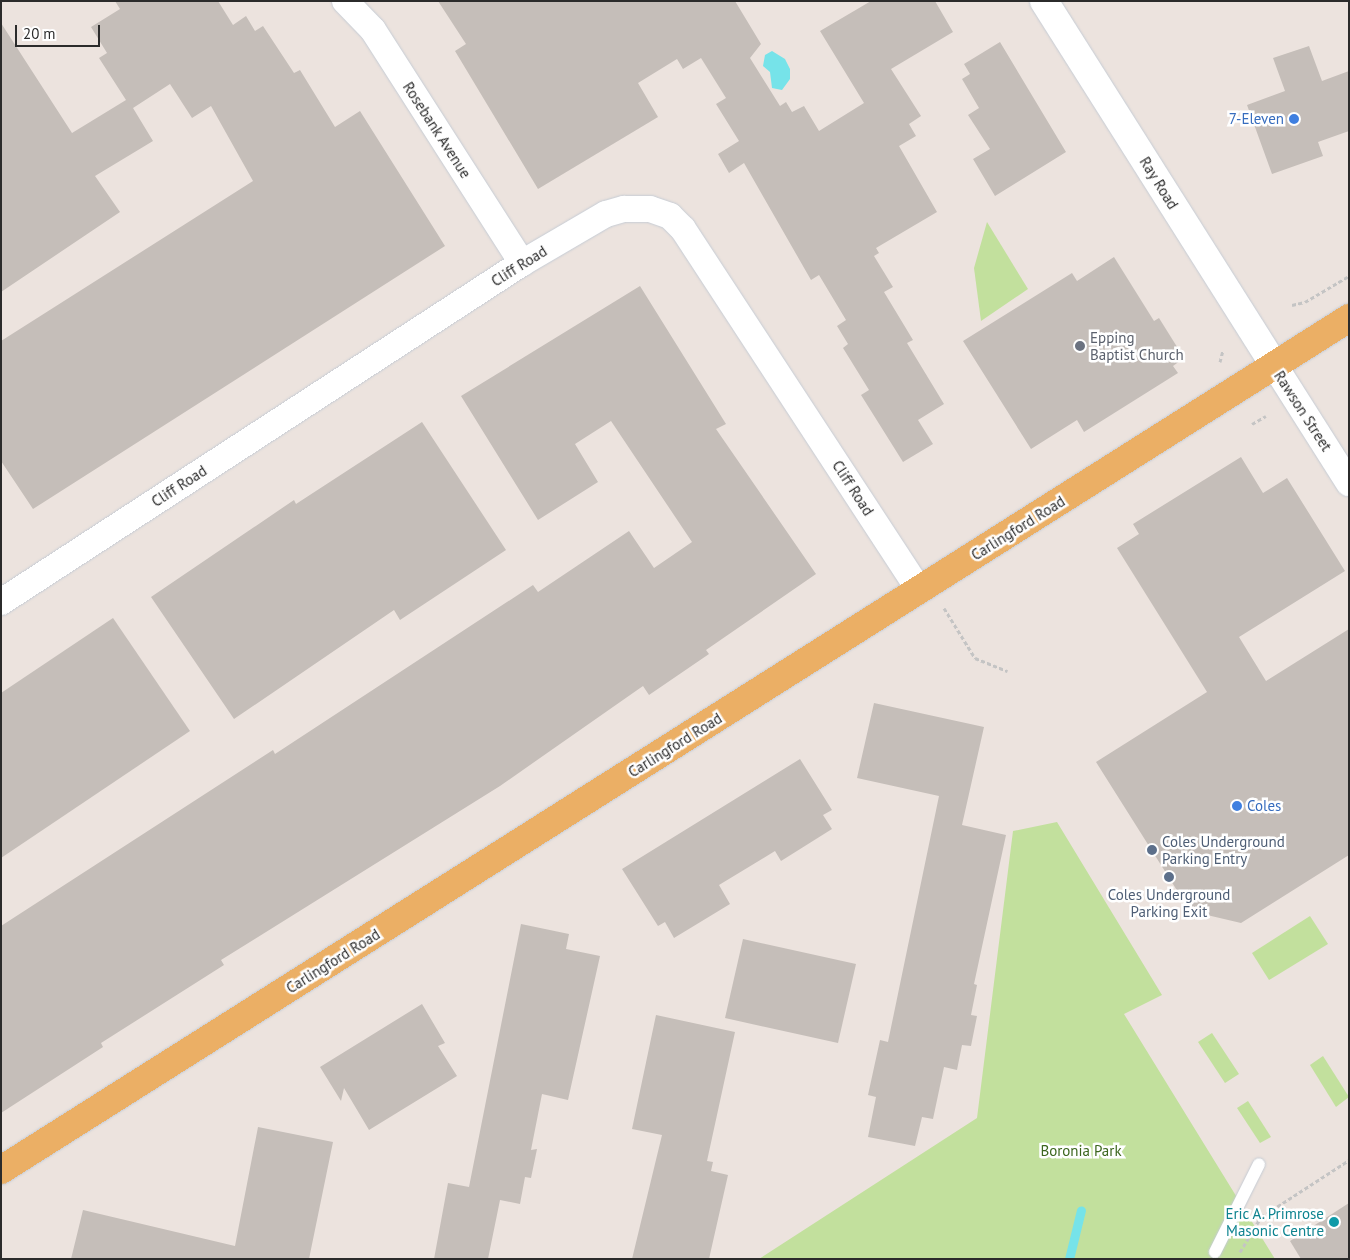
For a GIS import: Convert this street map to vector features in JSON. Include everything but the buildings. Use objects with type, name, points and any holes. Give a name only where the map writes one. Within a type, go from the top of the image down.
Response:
[{"type":"main road","name":"Carlingford Road","points":[[1,1170],[1349,318]]},
{"type":"street","name":"Rosebank Avenue","points":[[345,1],[373,30],[522,263]]},
{"type":"street","name":"Ray Road","points":[[1044,1],[1274,365]]},
{"type":"street","name":"Cliff Road","points":[[1,602],[522,263],[606,214],[650,209],[670,216],[683,229],[924,587]]},
{"type":"street","name":"Rawson Street","points":[[1274,365],[1349,483]]},
{"type":"lane","points":[[1216,1252],[1259,1164]]},
{"type":"path","points":[[1292,306],[1305,302],[1349,276]]},
{"type":"path","points":[[1220,362],[1223,350]]},
{"type":"path","points":[[1252,424],[1266,416]]},
{"type":"path","points":[[924,587],[975,658],[1008,671]]},
{"type":"path","points":[[1235,1259],[1255,1232],[1261,1217],[1349,1160]]},
{"type":"green space","points":[[987,222],[1028,289],[981,321],[974,268]]},
{"type":"green space","name":"Boronia Park","points":[[1057,822],[1162,995],[1124,1014],[1275,1259],[759,1259],[977,1118],[1013,831]]},
{"type":"green space","points":[[1310,916],[1328,944],[1269,980],[1252,953]]},
{"type":"green space","points":[[1212,1033],[1239,1074],[1225,1083],[1198,1042]]},
{"type":"green space","points":[[1323,1056],[1349,1097],[1336,1107],[1310,1065]]},
{"type":"green space","points":[[1248,1101],[1271,1137],[1260,1143],[1237,1108]]},
{"type":"water","points":[[772,51],[785,59],[790,69],[790,79],[782,90],[772,88],[770,72],[763,66],[765,55]]},
{"type":"waterway","points":[[1069,1259],[1081,1210]]},
{"type":"place","name":"7-Eleven","points":[[1294,119]]},
{"type":"place","name":"Epping Baptist Church","points":[[1080,346]]},
{"type":"place","name":"Coles","points":[[1237,806]]},
{"type":"place","name":"Coles Underground Parking Entry","points":[[1152,850]]},
{"type":"place","name":"Coles Underground Parking Exit","points":[[1169,877]]},
{"type":"place","name":"Eric A. Primrose Masonic Centre","points":[[1334,1222]]}]
